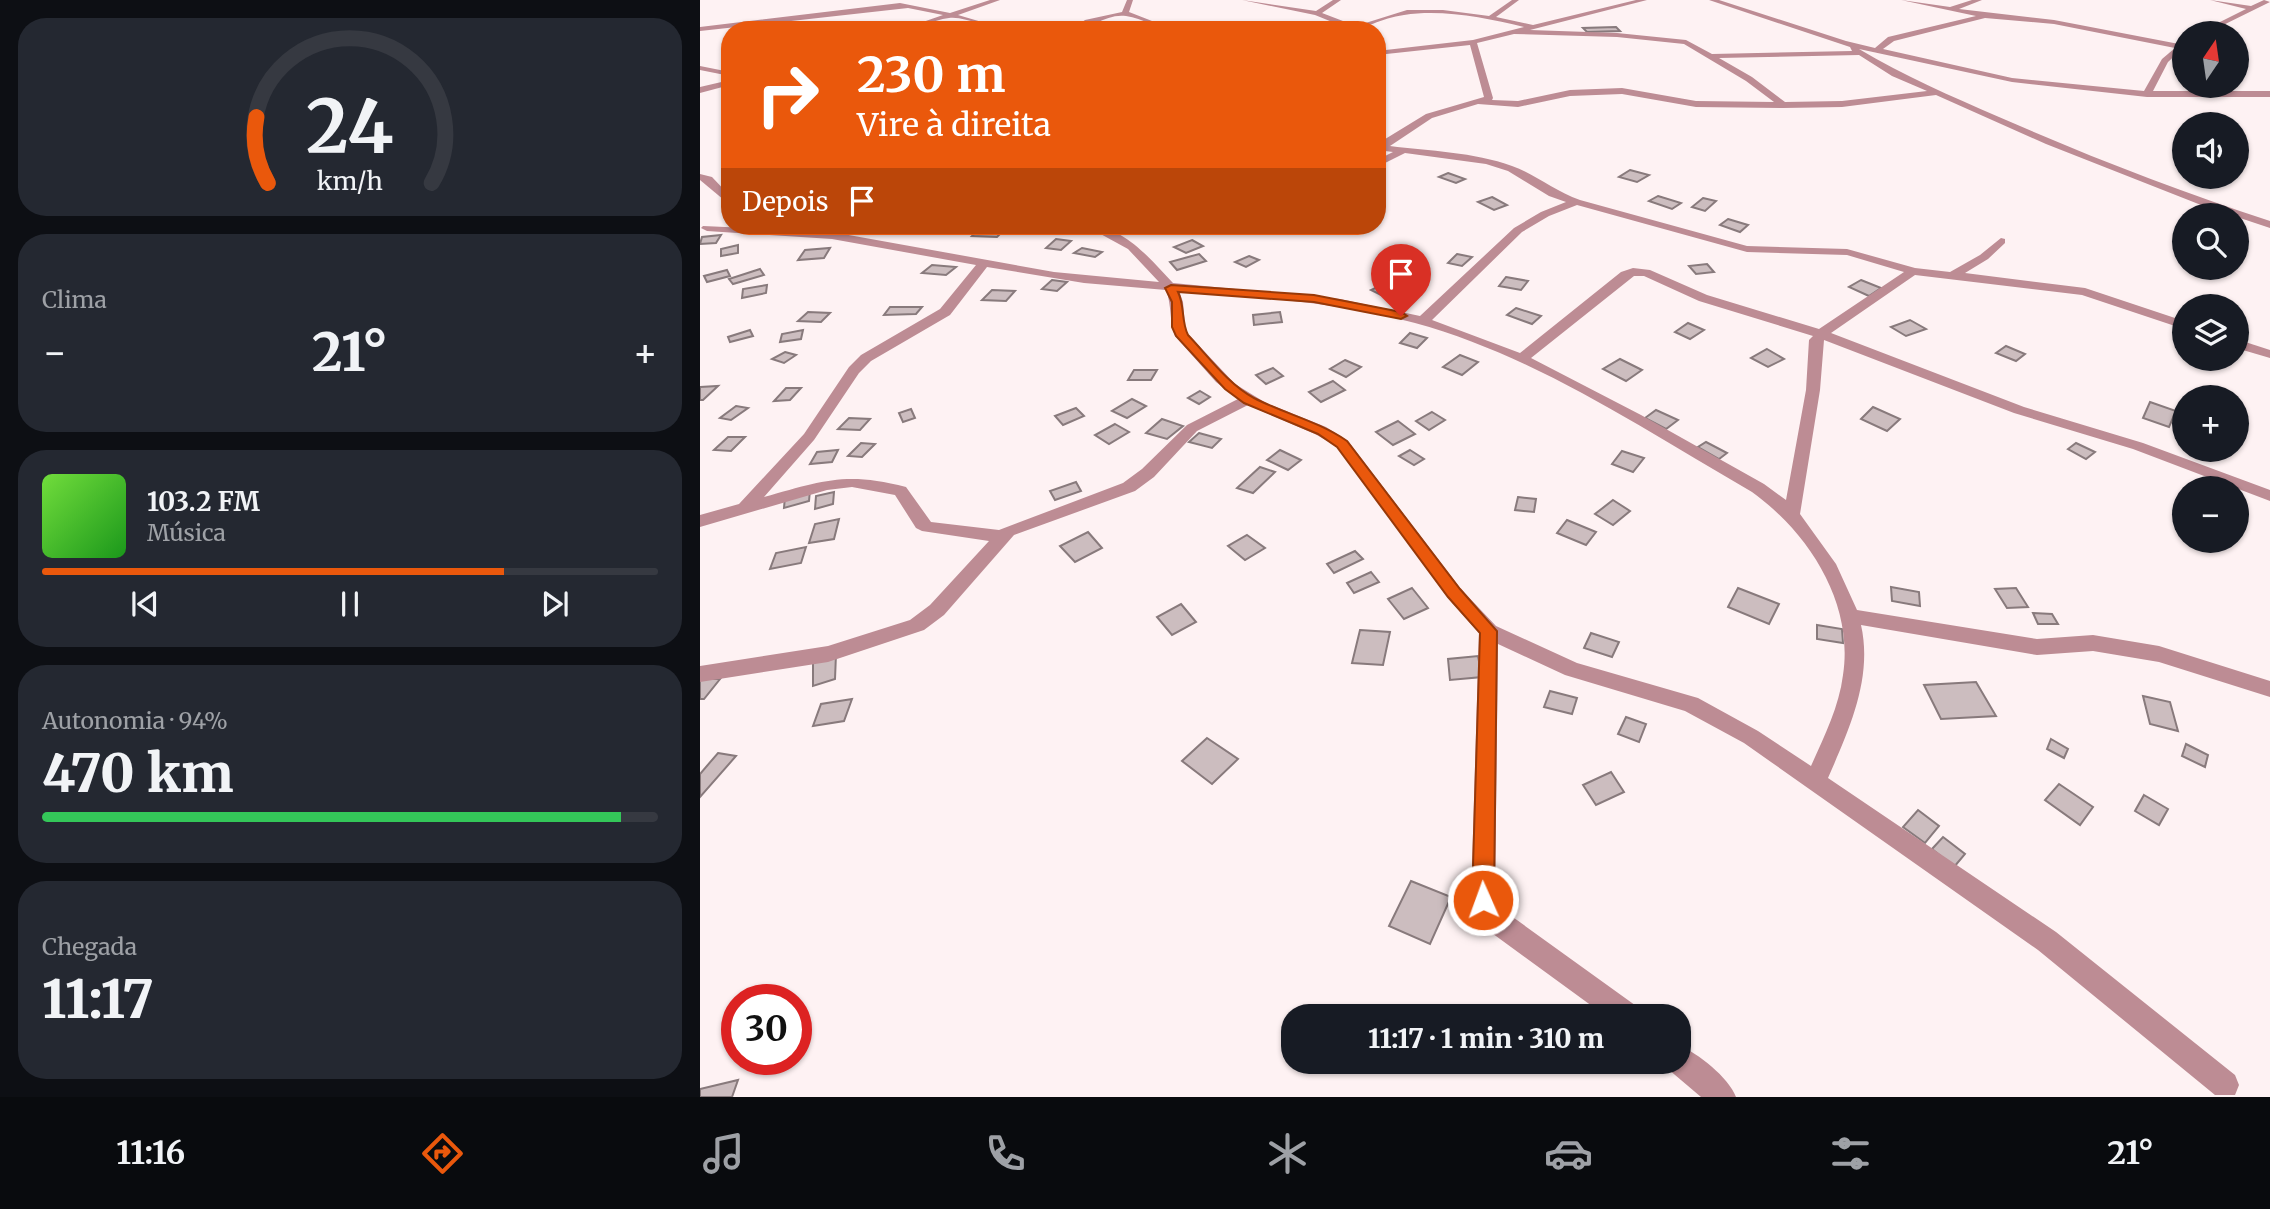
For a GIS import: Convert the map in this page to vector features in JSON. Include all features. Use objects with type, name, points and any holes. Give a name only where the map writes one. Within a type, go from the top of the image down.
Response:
[{"type":"street","points":[[882,0],[972,21]]},
{"type":"street","points":[[931,21],[997,0]]},
{"type":"street","points":[[1125,13],[1129,0]]},
{"type":"street","points":[[1245,0],[1317,13],[1338,21]]},
{"type":"street","points":[[1317,13],[1338,0]]},
{"type":"street","points":[[1490,18],[1516,0]]},
{"type":"street","points":[[1386,52],[1473,42],[1644,0]]},
{"type":"street","points":[[1712,0],[1844,43],[2012,80],[2147,94],[2270,94]]},
{"type":"street","points":[[1903,0],[1985,16],[2045,21],[2172,42]]},
{"type":"street","points":[[1951,9],[1979,0]]},
{"type":"street","points":[[2213,0],[2251,8]]},
{"type":"street","points":[[2226,21],[2269,0]]},
{"type":"street","points":[[773,21],[909,6]]},
{"type":"street","points":[[1092,21],[1125,13],[1147,21]]},
{"type":"street","points":[[1379,21],[1397,14],[1439,13],[1490,18],[1535,28]]},
{"type":"street","points":[[1878,49],[1891,39],[1985,16]]},
{"type":"street","points":[[700,29],[721,27]]},
{"type":"street","points":[[1515,33],[1642,36],[1686,42],[1713,56],[1783,105]]},
{"type":"street","points":[[1386,143],[1429,116],[1490,97],[1473,42]]},
{"type":"street","points":[[1844,43],[1895,74],[2049,142],[2205,204],[2270,225]]},
{"type":"street","points":[[1386,48],[1391,51]]},
{"type":"street","points":[[1713,56],[1861,53]]},
{"type":"street","points":[[2147,94],[2172,54]]},
{"type":"street","points":[[700,68],[721,72]]},
{"type":"street","points":[[1931,71],[1967,68]]},
{"type":"street","points":[[1895,74],[1919,72]]},
{"type":"street","points":[[700,90],[721,84]]},
{"type":"street","points":[[1479,102],[1518,104],[1570,93],[1622,91],[1696,104],[1842,104],[1936,93]]},
{"type":"street","points":[[1386,147],[1444,153],[1500,165],[1553,194],[1576,202],[1747,249],[1858,254],[1913,271],[2085,292],[2172,321]]},
{"type":"street","points":[[1386,159],[1406,149]]},
{"type":"street","points":[[700,177],[708,179],[721,193]]},
{"type":"street","points":[[1423,321],[1518,230],[1545,214],[1576,202]]},
{"type":"street","points":[[704,229],[721,224]]},
{"type":"street","points":[[818,235],[850,238],[1083,279],[1357,305],[1423,321],[1523,358],[1758,488],[1792,514],[1828,566],[1851,616],[1854,673],[1843,718],[1815,783]]},
{"type":"street","points":[[1109,235],[1132,247],[1171,288],[1177,302],[1178,327],[1182,336],[1230,386],[1248,400],[1323,431],[1342,444],[1454,593],[1489,631],[1572,669],[1691,704],[1751,737],[2047,941],[2225,1085]]},
{"type":"street","points":[[1953,275],[1984,257],[2001,241]]},
{"type":"street","points":[[746,507],[809,437],[854,370],[866,358],[945,312],[985,262]]},
{"type":"street","points":[[1792,514],[1813,390],[1815,346],[1821,334],[1913,271]]},
{"type":"street","points":[[1523,358],[1625,275],[1633,272],[1646,273],[1703,298],[1821,334],[2019,410],[2138,446],[2270,496]]},
{"type":"street","points":[[2249,347],[2270,354]]},
{"type":"street","points":[[700,674],[828,654],[916,625],[937,610],[1001,536],[1018,526],[1129,487],[1148,473],[1192,428],[1248,400]]},
{"type":"street","points":[[700,521],[826,485],[852,482],[900,491],[922,524],[928,527],[1001,536]]},
{"type":"street","points":[[1851,616],[2037,647],[2093,643],[2159,654],[2270,689]]},
{"type":"street","points":[[1489,631],[1483,900],[1493,919],[1612,1004]]},
{"type":"street","points":[[1691,1070],[1722,1097]]},
{"type":"building","points":[[1616,27],[1620,31],[1587,32],[1583,28]]},
{"type":"building","points":[[1630,170],[1649,175],[1637,182],[1619,177]]},
{"type":"building","points":[[1448,173],[1465,179],[1456,183],[1439,177]]},
{"type":"building","points":[[1658,196],[1681,203],[1672,209],[1649,201]]},
{"type":"building","points":[[1492,197],[1507,205],[1494,210],[1478,202]]},
{"type":"building","points":[[1703,198],[1716,201],[1705,211],[1692,207]]},
{"type":"building","points":[[1728,219],[1748,225],[1740,232],[1720,225]]},
{"type":"building","points":[[721,235],[716,243],[700,244],[702,237]]},
{"type":"building","points":[[973,235],[999,235],[997,237]]},
{"type":"building","points":[[1056,239],[1071,241],[1061,250],[1046,248]]},
{"type":"building","points":[[1192,240],[1203,246],[1186,253],[1174,247]]},
{"type":"building","points":[[738,245],[738,253],[721,256],[721,249]]},
{"type":"building","points":[[830,248],[824,258],[798,260],[805,250]]},
{"type":"building","points":[[1082,248],[1102,252],[1095,257],[1074,253]]},
{"type":"building","points":[[1199,254],[1206,261],[1177,270],[1170,262]]},
{"type":"building","points":[[1457,254],[1472,257],[1462,266],[1448,263]]},
{"type":"building","points":[[1249,256],[1259,260],[1246,267],[1235,262]]},
{"type":"building","points":[[1707,264],[1714,272],[1696,274],[1689,266]]},
{"type":"building","points":[[932,265],[956,267],[946,275],[922,273]]},
{"type":"building","points":[[760,269],[764,275],[733,284],[729,279]]},
{"type":"building","points":[[727,270],[730,276],[707,282],[704,276]]},
{"type":"building","points":[[1506,277],[1528,281],[1521,290],[1499,286]]},
{"type":"building","points":[[1052,280],[1067,282],[1057,291],[1042,289]]},
{"type":"building","points":[[1861,280],[1881,288],[1869,296],[1849,287]]},
{"type":"building","points":[[1388,282],[1402,289],[1385,297],[1371,290]]},
{"type":"building","points":[[767,285],[766,293],[742,298],[743,289]]},
{"type":"building","points":[[992,290],[1015,291],[1006,301],[982,300]]},
{"type":"building","points":[[890,307],[922,307],[916,314],[884,315]]},
{"type":"building","points":[[1516,308],[1541,316],[1532,324],[1507,315]]},
{"type":"building","points":[[808,312],[830,313],[821,322],[798,321]]},
{"type":"building","points":[[1280,312],[1282,322],[1254,325],[1253,315]]},
{"type":"building","points":[[1910,320],[1926,329],[1906,336],[1891,327]]},
{"type":"building","points":[[1688,323],[1704,330],[1690,339],[1675,332]]},
{"type":"building","points":[[750,330],[753,336],[730,342],[728,337]]},
{"type":"building","points":[[803,330],[801,339],[780,342],[782,334]]},
{"type":"building","points":[[1410,333],[1427,338],[1417,348],[1400,343]]},
{"type":"building","points":[[2006,346],[2025,354],[2016,361],[1996,353]]},
{"type":"building","points":[[1767,349],[1784,359],[1768,367],[1751,358]]},
{"type":"building","points":[[785,352],[796,355],[784,363],[772,359]]},
{"type":"building","points":[[1460,355],[1478,362],[1462,375],[1443,367]]},
{"type":"building","points":[[1620,359],[1642,370],[1626,381],[1603,369]]},
{"type":"building","points":[[1345,360],[1361,367],[1346,377],[1330,369]]},
{"type":"building","points":[[1273,368],[1283,376],[1266,384],[1256,375]]},
{"type":"building","points":[[1134,370],[1157,370],[1151,380],[1128,380]]},
{"type":"building","points":[[1333,381],[1345,390],[1321,402],[1309,392]]},
{"type":"building","points":[[718,386],[703,400],[700,400],[700,387]]},
{"type":"building","points":[[786,388],[801,388],[790,400],[774,401]]},
{"type":"building","points":[[1200,391],[1210,397],[1199,404],[1188,398]]},
{"type":"building","points":[[1132,399],[1146,406],[1127,418],[1112,411]]},
{"type":"building","points":[[2150,402],[2172,410],[2169,427],[2143,418]]},
{"type":"building","points":[[736,406],[748,408],[731,420],[720,418]]},
{"type":"building","points":[[1873,407],[1900,419],[1887,431],[1861,419]]},
{"type":"building","points":[[1076,408],[1084,416],[1063,425],[1055,416]]},
{"type":"building","points":[[911,409],[915,418],[903,422],[899,413]]},
{"type":"building","points":[[1656,410],[1678,420],[1666,429],[1645,418]]},
{"type":"building","points":[[1432,412],[1445,420],[1429,430],[1416,421]]},
{"type":"building","points":[[849,418],[870,419],[860,430],[838,429]]},
{"type":"building","points":[[1162,419],[1183,426],[1167,439],[1146,433]]},
{"type":"building","points":[[1398,421],[1415,434],[1393,445],[1376,432]]},
{"type":"building","points":[[1115,424],[1129,432],[1109,444],[1095,435]]},
{"type":"building","points":[[1199,433],[1221,439],[1212,448],[1189,442]]},
{"type":"building","points":[[728,437],[745,437],[731,451],[714,450]]},
{"type":"building","points":[[1706,442],[1727,453],[1719,459],[1698,447]]},
{"type":"building","points":[[861,443],[875,444],[862,457],[848,456]]},
{"type":"building","points":[[2076,443],[2095,452],[2086,459],[2068,449]]},
{"type":"building","points":[[838,450],[832,462],[810,464],[817,452]]},
{"type":"building","points":[[1280,450],[1301,460],[1288,470],[1267,460]]},
{"type":"building","points":[[1410,450],[1424,459],[1414,465],[1399,456]]},
{"type":"building","points":[[1622,451],[1644,458],[1633,472],[1612,464]]},
{"type":"building","points":[[1260,467],[1275,472],[1253,493],[1237,488]]},
{"type":"building","points":[[1076,482],[1081,491],[1055,500],[1050,491]]},
{"type":"building","points":[[810,490],[809,501],[784,508],[785,496]]},
{"type":"building","points":[[834,492],[833,504],[815,509],[816,496]]},
{"type":"building","points":[[1518,497],[1536,499],[1534,512],[1515,510]]},
{"type":"building","points":[[1613,500],[1630,511],[1613,525],[1595,514]]},
{"type":"building","points":[[839,519],[834,539],[809,543],[815,524]]},
{"type":"building","points":[[1567,520],[1596,532],[1586,545],[1557,533]]},
{"type":"building","points":[[1088,532],[1102,548],[1075,562],[1060,546]]},
{"type":"building","points":[[1247,535],[1265,548],[1245,560],[1228,546]]},
{"type":"building","points":[[806,547],[801,563],[770,569],[776,553]]},
{"type":"building","points":[[1355,551],[1363,559],[1334,573],[1327,564]]},
{"type":"building","points":[[1371,572],[1379,582],[1354,593],[1347,583]]},
{"type":"building","points":[[1891,587],[1919,592],[1920,606],[1892,601]]},
{"type":"building","points":[[1412,588],[1428,608],[1404,619],[1388,599]]},
{"type":"building","points":[[1738,588],[1779,604],[1769,624],[1728,607]]},
{"type":"building","points":[[2016,588],[2028,607],[2007,608],[1995,589]]},
{"type":"building","points":[[1181,604],[1196,622],[1172,635],[1157,617]]},
{"type":"building","points":[[2033,613],[2052,614],[2058,624],[2038,624]]},
{"type":"building","points":[[1817,625],[1842,629],[1843,643],[1817,639]]},
{"type":"building","points":[[1360,630],[1390,632],[1383,665],[1352,663]]},
{"type":"building","points":[[1591,633],[1619,642],[1612,657],[1584,648]]},
{"type":"building","points":[[836,654],[835,679],[813,686],[813,661]]},
{"type":"building","points":[[1478,656],[1482,677],[1450,680],[1448,659]]},
{"type":"building","points":[[700,679],[720,679],[704,699],[700,699]]},
{"type":"building","points":[[1976,682],[1996,716],[1941,719],[1924,685]]},
{"type":"building","points":[[1550,691],[1577,698],[1572,714],[1544,707]]},
{"type":"building","points":[[2143,696],[2170,702],[2178,731],[2150,724]]},
{"type":"building","points":[[852,699],[844,721],[813,726],[821,704]]},
{"type":"building","points":[[1626,717],[1646,724],[1639,742],[1618,734]]},
{"type":"building","points":[[1207,738],[1238,759],[1212,784],[1182,761]]},
{"type":"building","points":[[2051,739],[2068,749],[2064,758],[2047,749]]},
{"type":"building","points":[[2186,744],[2208,755],[2205,767],[2182,756]]},
{"type":"building","points":[[718,753],[736,756],[700,797],[700,774]]},
{"type":"building","points":[[1611,772],[1624,792],[1596,805],[1583,785]]},
{"type":"building","points":[[2059,784],[2093,807],[2080,825],[2045,800]]},
{"type":"building","points":[[2144,795],[2168,809],[2159,825],[2135,811]]},
{"type":"building","points":[[1918,810],[1939,826],[1925,843],[1903,827]]},
{"type":"building","points":[[1943,837],[1965,854],[1954,867],[1932,849]]},
{"type":"building","points":[[1411,881],[1451,897],[1430,944],[1389,926]]},
{"type":"building","points":[[738,1080],[732,1097],[700,1097],[700,1089]]},
{"type":"route","points":[[1401,316],[1357,305],[1314,299],[1171,288],[1177,302],[1178,327],[1182,336],[1230,386],[1248,400],[1323,431],[1342,444],[1454,593],[1489,631],[1483,900]]}]
